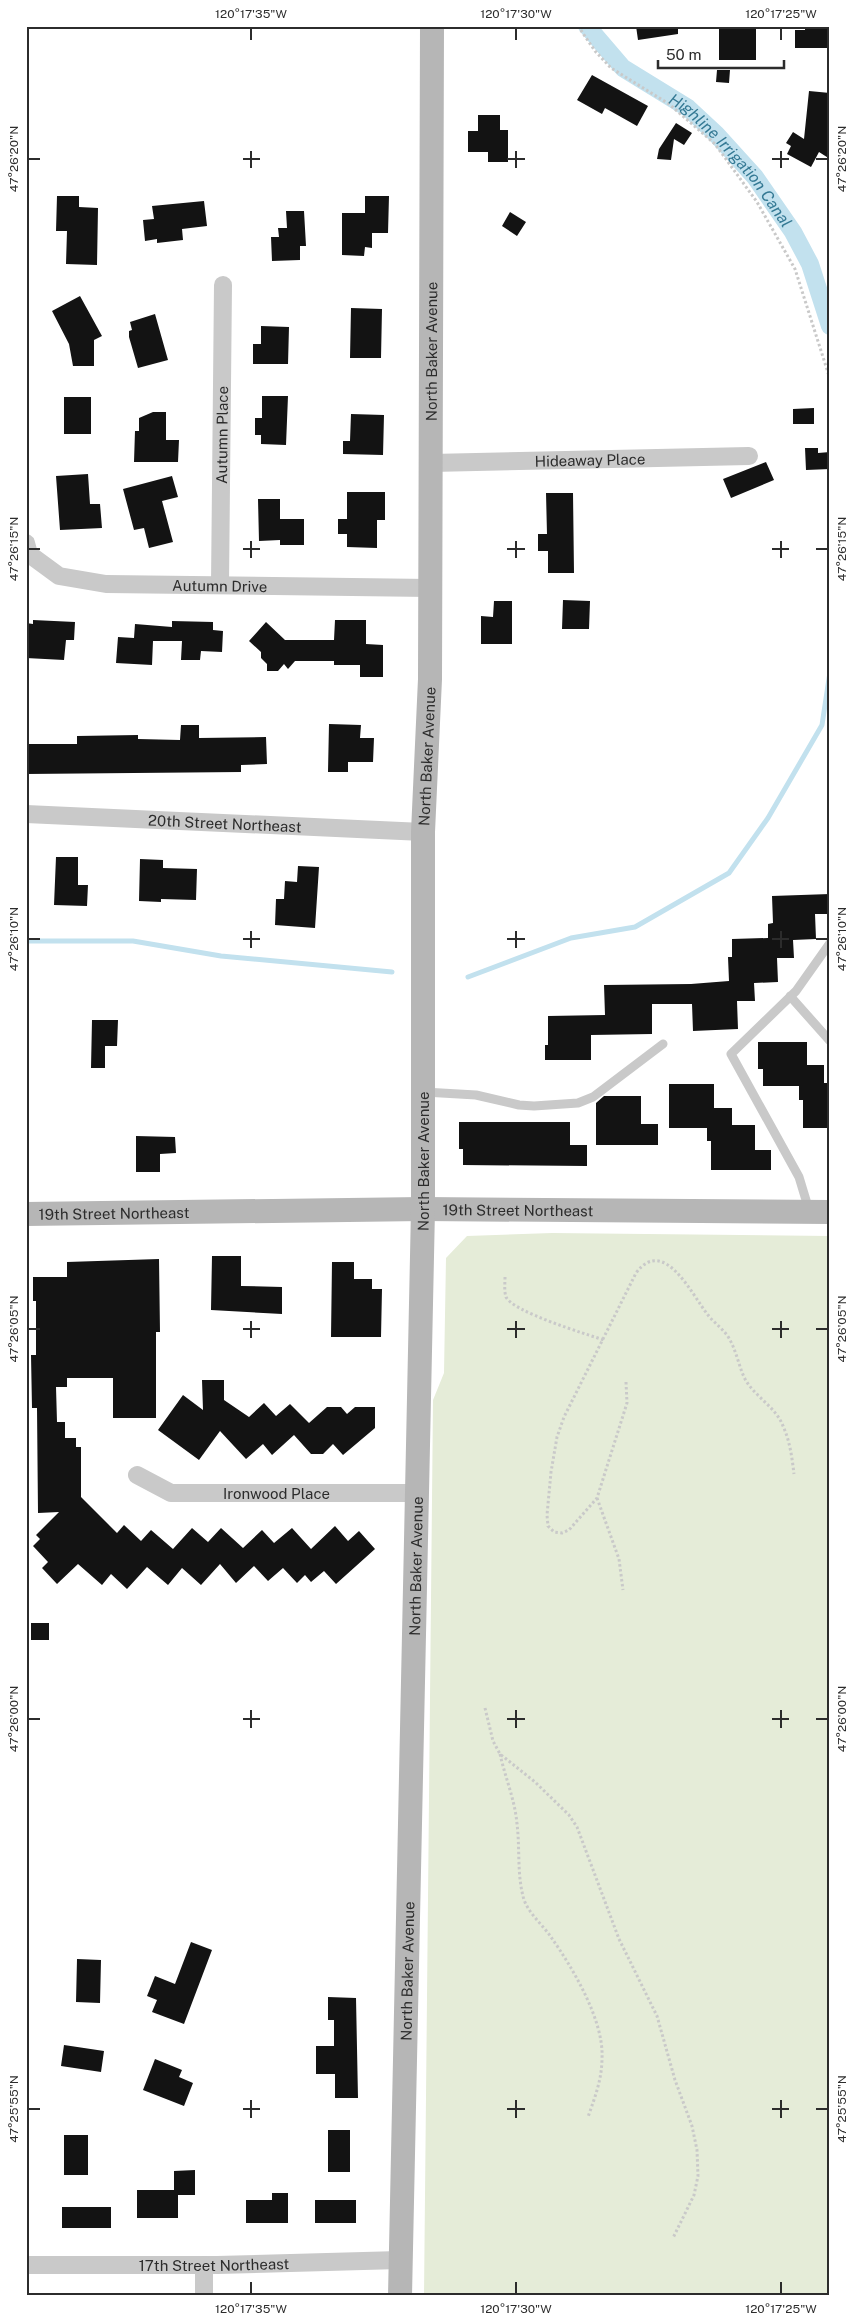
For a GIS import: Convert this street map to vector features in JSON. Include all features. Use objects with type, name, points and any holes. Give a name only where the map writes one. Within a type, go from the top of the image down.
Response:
[{"type":"main road","name":"North Baker Avenue","points":[[400,2296],[419,1493],[423,1210],[423,832],[430,678],[432,26]]},
{"type":"main road","name":"19th Street Northeast","points":[[26,1214],[423,1210],[820,1212]]},
{"type":"street","name":"Autumn Place","points":[[220,584],[223,286]]},
{"type":"street","name":"Hideaway Place","points":[[431,463],[749,456]]},
{"type":"street","name":"Autumn Drive","points":[[26,544],[29,554],[58,576],[106,584],[430,588]]},
{"type":"street","name":"20th Street Northeast","points":[[26,814],[423,832]]},
{"type":"street","name":"Ironwood Place","points":[[137,1475],[171,1493],[419,1493]]},
{"type":"street","name":"17th Street Northeast","points":[[26,2265],[204,2265],[400,2260]]},
{"type":"street","points":[[204,2265],[204,2296]]},
{"type":"lane","points":[[820,1212],[731,1054],[790,996],[830,943]]},
{"type":"lane","points":[[790,996],[830,1041]]},
{"type":"lane","points":[[424,1092],[476,1095],[527,1106],[578,1103],[593,1097],[663,1044]]},
{"type":"path","points":[[578,26],[595,51],[611,68],[668,104],[715,144],[757,202],[795,269],[830,379]]},
{"type":"path","points":[[626,1382],[627,1403],[597,1498],[569,1530],[562,1533],[554,1532],[548,1526],[547,1516],[551,1472],[557,1437],[564,1417],[636,1274],[643,1263],[652,1260],[661,1262],[674,1270],[688,1286],[708,1315],[726,1335],[745,1378],[754,1393],[778,1415],[789,1442],[794,1474]]},
{"type":"path","points":[[505,1277],[506,1297],[512,1305],[547,1320],[604,1340]]},
{"type":"path","points":[[597,1498],[619,1559],[623,1590]]},
{"type":"path","points":[[485,1708],[493,1741],[500,1754],[513,1797],[523,1898],[568,1966],[595,2019],[600,2038],[603,2056],[601,2073],[597,2094],[588,2117]]},
{"type":"path","points":[[500,1754],[535,1782],[570,1815],[577,1827],[619,1939],[657,2016],[675,2080],[692,2126],[698,2176],[694,2196],[673,2238]]},
{"type":"green space","points":[[552,1233],[830,1236],[830,2296],[424,2296],[433,1400],[444,1373],[446,1258],[467,1236]]},
{"type":"building","points":[[636,26],[678,26],[678,34],[638,40]]},
{"type":"building","points":[[719,26],[756,28],[756,60],[719,60]]},
{"type":"building","points":[[805,26],[830,26],[830,48],[795,48],[795,30],[805,30]]},
{"type":"building","points":[[717,70],[730,70],[729,83],[716,82]]},
{"type":"building","points":[[592,75],[648,106],[637,126],[605,108],[602,114],[577,100]]},
{"type":"building","points":[[809,91],[830,93],[830,159],[819,152],[811,167],[787,154],[791,146],[786,143],[793,132],[804,139]]},
{"type":"building","points":[[478,115],[500,115],[500,130],[508,130],[508,162],[488,162],[488,152],[468,152],[468,131],[478,131]]},
{"type":"building","points":[[676,123],[692,133],[684,145],[674,139],[671,160],[657,159],[659,149]]},
{"type":"building","points":[[57,196],[79,196],[79,207],[98,208],[97,265],[66,264],[67,231],[56,231]]},
{"type":"building","points":[[365,196],[389,196],[388,233],[372,233],[372,248],[365,247],[364,256],[342,255],[342,213],[365,213]]},
{"type":"building","points":[[204,201],[207,226],[182,229],[183,240],[157,243],[157,239],[145,241],[143,220],[154,219],[152,206]]},
{"type":"building","points":[[286,211],[304,211],[306,246],[300,246],[300,260],[272,261],[271,237],[279,237],[278,228],[287,228]]},
{"type":"building","points":[[510,212],[526,222],[517,236],[502,226]]},
{"type":"building","points":[[80,296],[102,336],[94,340],[94,366],[73,366],[69,344],[52,311]]},
{"type":"building","points":[[351,308],[382,309],[381,358],[350,358]]},
{"type":"building","points":[[155,314],[168,360],[138,368],[129,337],[129,331],[132,330],[130,322]]},
{"type":"building","points":[[261,326],[289,327],[288,364],[253,364],[253,344],[261,344]]},
{"type":"building","points":[[262,396],[288,396],[286,445],[261,444],[261,435],[255,435],[255,418],[262,418]]},
{"type":"building","points":[[64,397],[91,397],[91,434],[64,434]]},
{"type":"building","points":[[814,408],[814,424],[793,424],[793,409]]},
{"type":"building","points":[[153,412],[166,412],[166,440],[179,440],[178,462],[134,462],[135,431],[139,431],[139,418]]},
{"type":"building","points":[[351,414],[384,415],[383,455],[343,454],[343,441],[350,441]]},
{"type":"building","points":[[805,448],[818,448],[818,453],[830,452],[830,469],[806,470]]},
{"type":"building","points":[[766,462],[774,480],[731,498],[723,479]]},
{"type":"building","points":[[88,474],[90,504],[100,504],[102,528],[60,530],[56,476]]},
{"type":"building","points":[[172,476],[178,497],[162,501],[173,542],[149,548],[144,528],[134,530],[123,489]]},
{"type":"building","points":[[347,492],[385,492],[385,520],[377,520],[377,548],[347,547],[347,534],[338,534],[338,519],[347,519]]},
{"type":"building","points":[[546,493],[573,493],[574,573],[548,573],[548,551],[538,551],[538,534],[547,534]]},
{"type":"building","points":[[258,499],[280,499],[280,519],[304,519],[304,545],[280,545],[280,540],[259,541]]},
{"type":"building","points":[[563,600],[590,601],[589,629],[562,629]]},
{"type":"building","points":[[494,601],[512,601],[512,644],[481,644],[481,616],[493,617]]},
{"type":"building","points":[[33,620],[75,622],[74,640],[66,640],[64,660],[26,658],[26,623],[33,624]]},
{"type":"building","points":[[335,620],[366,620],[366,644],[383,645],[383,677],[360,677],[360,665],[334,665],[334,661],[295,661],[288,669],[284,664],[278,671],[267,671],[267,664],[261,658],[261,652],[249,641],[266,622],[285,640],[334,640]]},
{"type":"building","points":[[172,621],[213,622],[213,630],[223,631],[222,652],[201,651],[200,660],[181,660],[182,641],[153,641],[152,665],[116,663],[118,637],[134,638],[135,624],[172,627]]},
{"type":"building","points":[[329,724],[361,725],[360,738],[374,738],[373,762],[348,762],[348,772],[328,772]]},
{"type":"building","points":[[181,725],[199,725],[199,738],[266,737],[267,764],[241,765],[241,772],[26,774],[26,744],[77,744],[77,736],[138,735],[138,739],[180,740]]},
{"type":"building","points":[[56,857],[78,857],[78,885],[88,885],[87,906],[54,905]]},
{"type":"building","points":[[140,859],[163,860],[163,868],[197,869],[196,900],[161,899],[161,902],[139,901]]},
{"type":"building","points":[[298,866],[319,867],[315,928],[275,925],[276,899],[284,899],[285,881],[297,882]]},
{"type":"building","points":[[830,894],[830,914],[815,914],[816,939],[793,940],[794,958],[777,958],[778,982],[754,983],[755,1001],[737,1001],[738,1029],[693,1031],[692,1004],[652,1004],[652,1034],[591,1035],[591,1060],[545,1060],[545,1045],[548,1045],[548,1016],[605,1015],[604,985],[691,984],[729,981],[728,957],[732,957],[732,939],[768,938],[768,924],[773,923],[772,896]]},
{"type":"building","points":[[92,1020],[118,1020],[117,1046],[105,1046],[105,1068],[91,1068]]},
{"type":"building","points":[[758,1042],[807,1042],[807,1065],[824,1065],[824,1083],[830,1083],[830,1128],[803,1128],[803,1100],[799,1100],[799,1086],[763,1086],[763,1069],[758,1069]]},
{"type":"building","points":[[669,1084],[714,1084],[714,1108],[732,1108],[732,1125],[755,1125],[755,1150],[771,1150],[771,1170],[711,1170],[711,1141],[707,1141],[707,1128],[669,1128]]},
{"type":"building","points":[[604,1096],[641,1096],[641,1124],[658,1124],[658,1145],[596,1145],[596,1103]]},
{"type":"building","points":[[459,1122],[570,1122],[570,1145],[587,1145],[587,1166],[463,1165],[463,1149],[459,1149]]},
{"type":"building","points":[[136,1136],[175,1137],[176,1153],[160,1154],[160,1172],[136,1172]]},
{"type":"building","points":[[212,1256],[241,1256],[241,1286],[282,1287],[282,1314],[211,1310]]},
{"type":"building","points":[[159,1259],[160,1332],[156,1332],[156,1418],[113,1418],[113,1378],[67,1378],[67,1387],[56,1387],[57,1422],[65,1422],[65,1438],[76,1438],[76,1447],[81,1447],[81,1497],[117,1533],[124,1525],[141,1541],[151,1530],[173,1549],[192,1528],[208,1542],[221,1528],[243,1548],[262,1530],[274,1543],[292,1528],[311,1549],[335,1526],[348,1541],[359,1531],[375,1549],[336,1584],[324,1571],[311,1582],[305,1575],[297,1583],[283,1568],[268,1581],[254,1566],[236,1583],[220,1564],[201,1585],[182,1568],[168,1585],[147,1567],[127,1589],[111,1574],[102,1585],[78,1564],[57,1584],[42,1568],[48,1562],[33,1546],[40,1539],[36,1535],[59,1512],[38,1513],[37,1408],[32,1408],[31,1355],[36,1355],[36,1301],[33,1301],[33,1277],[67,1277],[67,1262]]},
{"type":"building","points":[[332,1262],[354,1262],[354,1279],[372,1279],[372,1289],[382,1289],[381,1337],[331,1337]]},
{"type":"building","points":[[202,1380],[224,1380],[224,1400],[249,1417],[264,1403],[276,1416],[290,1404],[309,1423],[327,1407],[341,1407],[347,1414],[355,1407],[375,1407],[375,1428],[343,1455],[333,1444],[323,1454],[311,1454],[294,1435],[272,1455],[263,1444],[246,1459],[220,1431],[199,1460],[158,1430],[183,1395],[203,1410]]},
{"type":"building","points":[[31,1623],[49,1623],[49,1640],[31,1640]]},
{"type":"building","points":[[191,1942],[212,1950],[184,2024],[152,2012],[157,2000],[147,1996],[155,1976],[175,1984]]},
{"type":"building","points":[[77,1959],[101,1960],[100,2003],[76,2002]]},
{"type":"building","points":[[328,1997],[356,1998],[358,2098],[335,2098],[335,2074],[316,2074],[316,2046],[334,2046],[334,2020],[328,2020]]},
{"type":"building","points":[[64,2045],[104,2051],[101,2072],[61,2066]]},
{"type":"building","points":[[155,2059],[182,2070],[179,2077],[193,2083],[184,2106],[143,2090]]},
{"type":"building","points":[[328,2130],[350,2130],[350,2172],[328,2172]]},
{"type":"building","points":[[64,2135],[88,2135],[88,2175],[64,2175]]},
{"type":"building","points":[[195,2170],[195,2195],[178,2195],[178,2218],[137,2218],[137,2190],[174,2190],[174,2171]]},
{"type":"building","points":[[272,2193],[288,2193],[288,2223],[246,2223],[246,2200],[272,2200]]},
{"type":"building","points":[[315,2200],[356,2200],[356,2223],[315,2223]]},
{"type":"building","points":[[62,2207],[111,2207],[111,2228],[62,2228]]},
{"type":"waterway","name":"Highline Irrigation Canal","points":[[587,26],[623,68],[688,108],[716,134],[755,177],[793,232],[810,264],[830,326]]},
{"type":"waterway","points":[[468,977],[571,938],[635,927],[729,873],[768,818],[822,725],[830,672]]},
{"type":"waterway","points":[[26,941],[133,941],[221,956],[392,972]]}]
